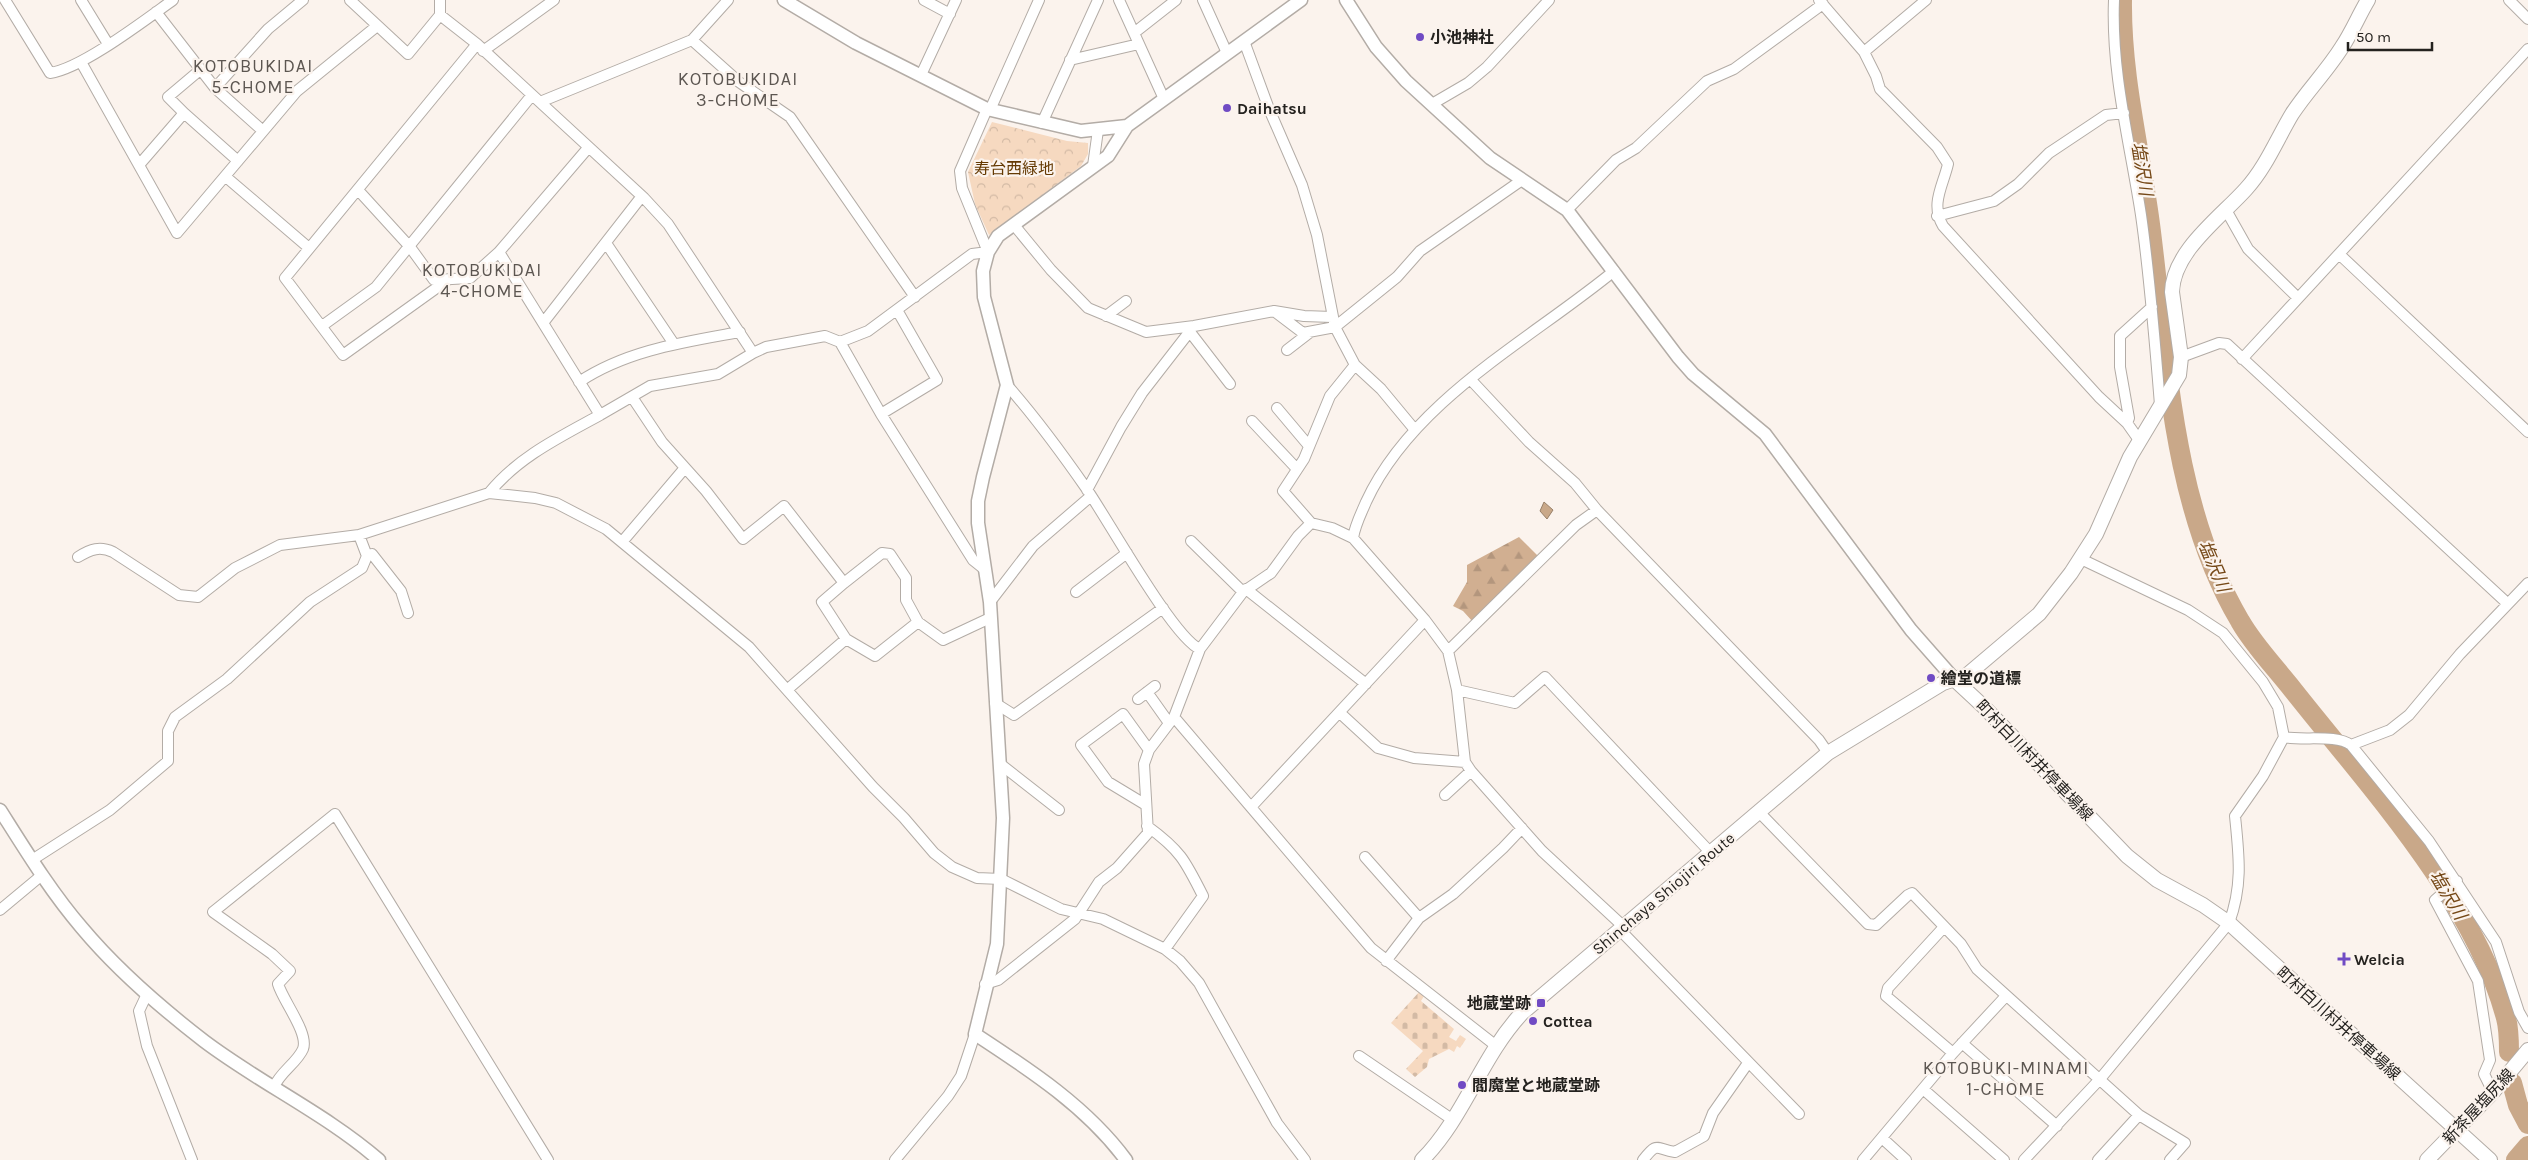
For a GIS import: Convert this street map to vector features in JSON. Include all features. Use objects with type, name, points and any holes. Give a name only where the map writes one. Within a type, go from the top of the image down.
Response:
[{"type":"main road","points":[[1955,680],[1967,675],[2039,614],[2081,559],[2099,528],[2139,440],[2177,381],[2181,357],[2175,320],[2173,283],[2183,258],[2248,188],[2291,116],[2343,46],[2368,0]]},
{"type":"main road","name":"Shinchaya Shiojiri Route","points":[[1422,1160],[1441,1139],[1495,1045],[1522,1013],[1828,753],[1943,683],[1955,680]]},
{"type":"main road","name":"町村白川村井停車場線","points":[[1955,680],[1984,707],[2127,856],[2156,880],[2203,905],[2229,923],[2490,1160]]},
{"type":"main road","name":"新茶屋塩尻線","points":[[2427,1160],[2462,1134],[2493,1092],[2528,1050]]},
{"type":"street","points":[[5,0],[50,73],[64,71],[81,62],[173,0]]},
{"type":"street","points":[[81,0],[108,44]]},
{"type":"street","points":[[215,88],[268,29],[303,0]]},
{"type":"street","points":[[350,0],[408,54],[440,15],[440,0]]},
{"type":"street","points":[[449,279],[343,355],[285,278],[480,48],[554,0]]},
{"type":"street","points":[[540,102],[692,40],[728,0]]},
{"type":"street","points":[[784,0],[827,27],[989,110],[1081,131],[1127,126]]},
{"type":"street","points":[[924,0],[950,14]]},
{"type":"street","points":[[920,76],[956,0]]},
{"type":"street","points":[[988,252],[962,188],[960,171],[1039,0]]},
{"type":"street","points":[[1042,123],[1098,0]]},
{"type":"street","points":[[1119,0],[1164,98]]},
{"type":"street","points":[[1134,33],[1176,0]]},
{"type":"street","points":[[1203,0],[1227,53]]},
{"type":"street","points":[[1200,649],[1192,646],[1162,608],[1089,493],[1040,422],[1007,385],[984,297],[983,271],[988,252],[998,236],[1112,151],[1127,126],[1301,0]]},
{"type":"street","points":[[1346,0],[1376,47],[1406,81],[1490,158],[1567,210],[1661,336],[1693,374],[1764,434],[1911,630],[1955,680]]},
{"type":"street","points":[[1432,104],[1468,83],[1487,67],[1549,0]]},
{"type":"street","points":[[1864,52],[1926,0]]},
{"type":"street","points":[[2114,0],[2112,37],[2116,74],[2141,216],[2161,404]]},
{"type":"street","points":[[2509,0],[2528,19]]},
{"type":"street","points":[[1567,210],[1616,160],[1636,148],[1707,81],[1734,69],[1821,2],[1864,52],[1880,89],[1937,147],[1948,164],[1938,198],[1937,216],[1942,226],[2099,397],[2127,423],[2139,440]]},
{"type":"street","points":[[156,12],[215,88],[263,131]]},
{"type":"street","points":[[440,15],[480,48],[642,196],[668,224],[754,353]]},
{"type":"street","points":[[81,62],[177,233],[263,131],[314,76],[378,26]]},
{"type":"street","points":[[692,40],[739,82],[790,117],[915,297]]},
{"type":"street","points":[[1244,41],[1269,109],[1302,185],[1317,235],[1335,327],[1355,365],[1382,389],[1415,430]]},
{"type":"street","points":[[1070,60],[1139,44]]},
{"type":"street","points":[[2242,359],[2297,297],[2528,49]]},
{"type":"street","points":[[200,70],[168,97],[238,161]]},
{"type":"street","points":[[322,326],[376,287],[532,95]]},
{"type":"street","points":[[140,165],[184,113]]},
{"type":"street","points":[[1937,216],[1994,201],[2018,184],[2049,153],[2106,115],[2124,113]]},
{"type":"street","points":[[1093,166],[1098,130]]},
{"type":"street","points":[[358,190],[410,247],[434,280],[470,278],[499,252],[588,148]]},
{"type":"street","points":[[226,177],[309,248]]},
{"type":"street","points":[[1274,311],[1303,333],[1335,327],[1397,277],[1420,251],[1522,180]]},
{"type":"street","points":[[543,323],[642,196]]},
{"type":"street","points":[[2226,210],[2248,249],[2297,297]]},
{"type":"street","points":[[1014,225],[1051,270],[1088,308],[1146,332],[1192,329],[1274,311],[1304,316],[1332,317]]},
{"type":"street","points":[[606,243],[674,344]]},
{"type":"street","points":[[499,252],[600,415]]},
{"type":"street","points":[[840,342],[868,331],[972,254],[988,252]]},
{"type":"street","points":[[2339,254],[2528,432]]},
{"type":"street","points":[[1353,538],[1354,528],[1371,493],[1386,467],[1415,430],[1471,380],[1614,271]]},
{"type":"street","points":[[1106,316],[1126,301]]},
{"type":"street","points":[[2127,423],[2129,418],[2120,367],[2120,336],[2152,307]]},
{"type":"street","points":[[881,414],[937,380],[897,310]]},
{"type":"street","points":[[1192,329],[1230,384]]},
{"type":"street","points":[[990,602],[1033,546],[1089,493],[1120,427],[1142,393],[1192,329]]},
{"type":"street","points":[[579,382],[616,360],[674,344],[740,332]]},
{"type":"street","points":[[1287,350],[1309,333]]},
{"type":"street","points":[[489,494],[503,476],[537,451],[650,386],[718,374],[766,346],[825,336],[840,342],[881,414],[973,560],[983,568]]},
{"type":"street","points":[[2181,357],[2219,343],[2227,344],[2507,602]]},
{"type":"street","points":[[1355,365],[1330,396],[1309,446],[1283,491],[1311,523],[1332,528],[1353,538],[1425,620],[1448,651],[1457,690],[1468,767],[1542,851],[1622,928],[1748,1063],[1799,1114]]},
{"type":"street","points":[[1471,380],[1529,442],[1575,483],[1597,510],[1819,740],[1828,753]]},
{"type":"street","points":[[895,1160],[948,1096],[961,1076],[975,1034],[985,984],[997,944],[1003,818],[990,602],[983,568],[978,523],[978,501],[1007,385]]},
{"type":"street","points":[[632,397],[662,442],[684,469],[706,491],[744,539],[784,506],[844,583]]},
{"type":"street","points":[[1276,408],[1309,446]]},
{"type":"street","points":[[1252,420],[1297,469]]},
{"type":"street","points":[[622,542],[684,469]]},
{"type":"street","points":[[78,556],[89,550],[103,548],[113,552],[179,595],[198,597],[235,568],[280,545],[359,535],[489,494],[556,502],[587,518],[622,542],[749,648],[788,689],[934,854],[952,867],[977,878],[1000,879],[1061,909],[1081,912],[1103,919],[1165,949],[1180,961],[1198,983],[1277,1123],[1305,1160]]},
{"type":"street","points":[[1448,651],[1576,526],[1597,510]]},
{"type":"street","points":[[985,984],[998,980],[1081,912],[1099,882],[1117,868],[1148,833],[1144,764],[1149,750],[1172,720],[1200,649],[1244,590],[1271,573],[1298,536],[1311,523]]},
{"type":"street","points":[[32,860],[110,810],[168,761],[168,731],[175,717],[227,679],[310,602],[362,568],[367,556],[359,535]]},
{"type":"street","points":[[1192,556],[1195,544],[1244,590],[1366,684]]},
{"type":"street","points":[[1076,592],[1127,553]]},
{"type":"street","points":[[367,556],[372,554],[401,591],[408,613]]},
{"type":"street","points":[[918,622],[875,656],[846,639],[822,602],[882,554],[890,554],[906,578],[906,600],[918,622],[943,640],[990,618]]},
{"type":"street","points":[[2024,1160],[2100,1079],[2229,923],[2238,898],[2239,860],[2235,816],[2263,776],[2284,737],[2278,707],[2263,682],[2223,633],[2188,610],[2081,559]]},
{"type":"street","points":[[2284,737],[2296,740],[2348,743],[2390,730],[2409,715],[2507,602],[2528,582]]},
{"type":"street","points":[[995,704],[1014,715],[1162,608]]},
{"type":"street","points":[[1252,806],[1425,620]]},
{"type":"street","points":[[788,689],[846,639]]},
{"type":"street","points":[[1457,690],[1515,703],[1545,677],[1710,852]]},
{"type":"street","points":[[1138,699],[1151,689],[1172,720],[1252,806],[1372,948],[1495,1045]]},
{"type":"street","points":[[1340,713],[1378,748],[1414,758],[1468,767]]},
{"type":"street","points":[[1146,805],[1108,782],[1081,745],[1124,714],[1149,750]]},
{"type":"street","points":[[2348,743],[2429,841],[2458,881],[2496,942],[2519,1012],[2528,1028]]},
{"type":"street","points":[[999,763],[1051,809]]},
{"type":"street","points":[[1445,795],[1468,767]]},
{"type":"street","points":[[0,810],[42,875],[80,927],[147,994],[206,1042],[338,1127],[379,1160]]},
{"type":"street","points":[[1760,812],[1868,924],[1876,925],[1912,893],[1961,944],[1976,969],[2139,1115],[2185,1143],[2170,1160]]},
{"type":"street","points":[[274,1087],[278,1079],[303,1050],[304,1039],[278,984],[290,971],[272,954],[213,912],[335,814],[548,1160]]},
{"type":"street","points":[[1147,826],[1167,840],[1185,859],[1203,896],[1165,949]]},
{"type":"street","points":[[1386,960],[1419,918],[1452,894],[1522,828]]},
{"type":"street","points":[[1365,857],[1419,918]]},
{"type":"street","points":[[0,910],[42,875]]},
{"type":"street","points":[[2458,881],[2435,900],[2478,981],[2490,1060],[2484,1074],[2493,1092]]},
{"type":"street","points":[[1944,927],[1888,988],[1886,996],[1953,1053]]},
{"type":"street","points":[[147,994],[139,1010],[147,1046],[192,1160]]},
{"type":"street","points":[[1863,1160],[1953,1053],[2006,996]]},
{"type":"street","points":[[975,1034],[1076,1106],[1113,1143],[1126,1160]]},
{"type":"street","points":[[1962,1044],[2056,1126]]},
{"type":"street","points":[[1359,1056],[1453,1120]]},
{"type":"street","points":[[1643,1160],[1652,1148],[1658,1146],[1674,1152],[1704,1136],[1713,1113],[1748,1063]]},
{"type":"street","points":[[1923,1089],[2004,1160]]},
{"type":"street","points":[[2098,1160],[2139,1115]]},
{"type":"street","points":[[1882,1138],[1906,1160]]},
{"type":"green space","name":"寿台西緑地","points":[[992,122],[1067,141],[1088,143],[1088,154],[1081,166],[989,235],[975,204],[968,172]]},
{"type":"green space","points":[[1519,537],[1540,558],[1473,622],[1463,611],[1453,606],[1467,582],[1467,565]]},
{"type":"green space","points":[[1420,991],[1424,996],[1421,1001],[1454,1029],[1449,1037],[1456,1041],[1460,1035],[1466,1039],[1460,1048],[1457,1046],[1454,1052],[1449,1049],[1429,1059],[1427,1067],[1415,1077],[1406,1069],[1423,1051],[1391,1023]]},
{"type":"shaded area","points":[[1544,502],[1553,510],[1547,519],[1540,511]]},
{"type":"waterway","name":"塩沢川","points":[[2122,0],[2128,84],[2150,224],[2168,377],[2186,479],[2199,528],[2217,576],[2245,630],[2383,801],[2443,885],[2469,929],[2491,973],[2506,1018],[2509,1052]]},
{"type":"waterway","name":"塩沢川","points":[[2512,1083],[2518,1105],[2528,1124]]},
{"type":"waterway","points":[[2516,1160],[2528,1146]]},
{"type":"place","name":"小池神社","points":[[1420,37]]},
{"type":"place","name":"Daihatsu","points":[[1227,108]]},
{"type":"place","name":"繪堂の道標","points":[[1931,678]]},
{"type":"place","name":"Welcia","points":[[2344,959]]},
{"type":"place","name":"地蔵堂跡","points":[[1541,1003]]},
{"type":"place","name":"Cottea","points":[[1533,1021]]},
{"type":"place","name":"閻魔堂と地蔵堂跡","points":[[1462,1085]]},
{"type":"district","name":"KOTOBUKIDAI 5-CHOME","points":[[253,76]]},
{"type":"district","name":"KOTOBUKIDAI 3-CHOME","points":[[738,89]]},
{"type":"district","name":"KOTOBUKIDAI 4-CHOME","points":[[482,280]]},
{"type":"district","name":"KOTOBUKI-MINAMI 1-CHOME","points":[[2006,1078]]}]
